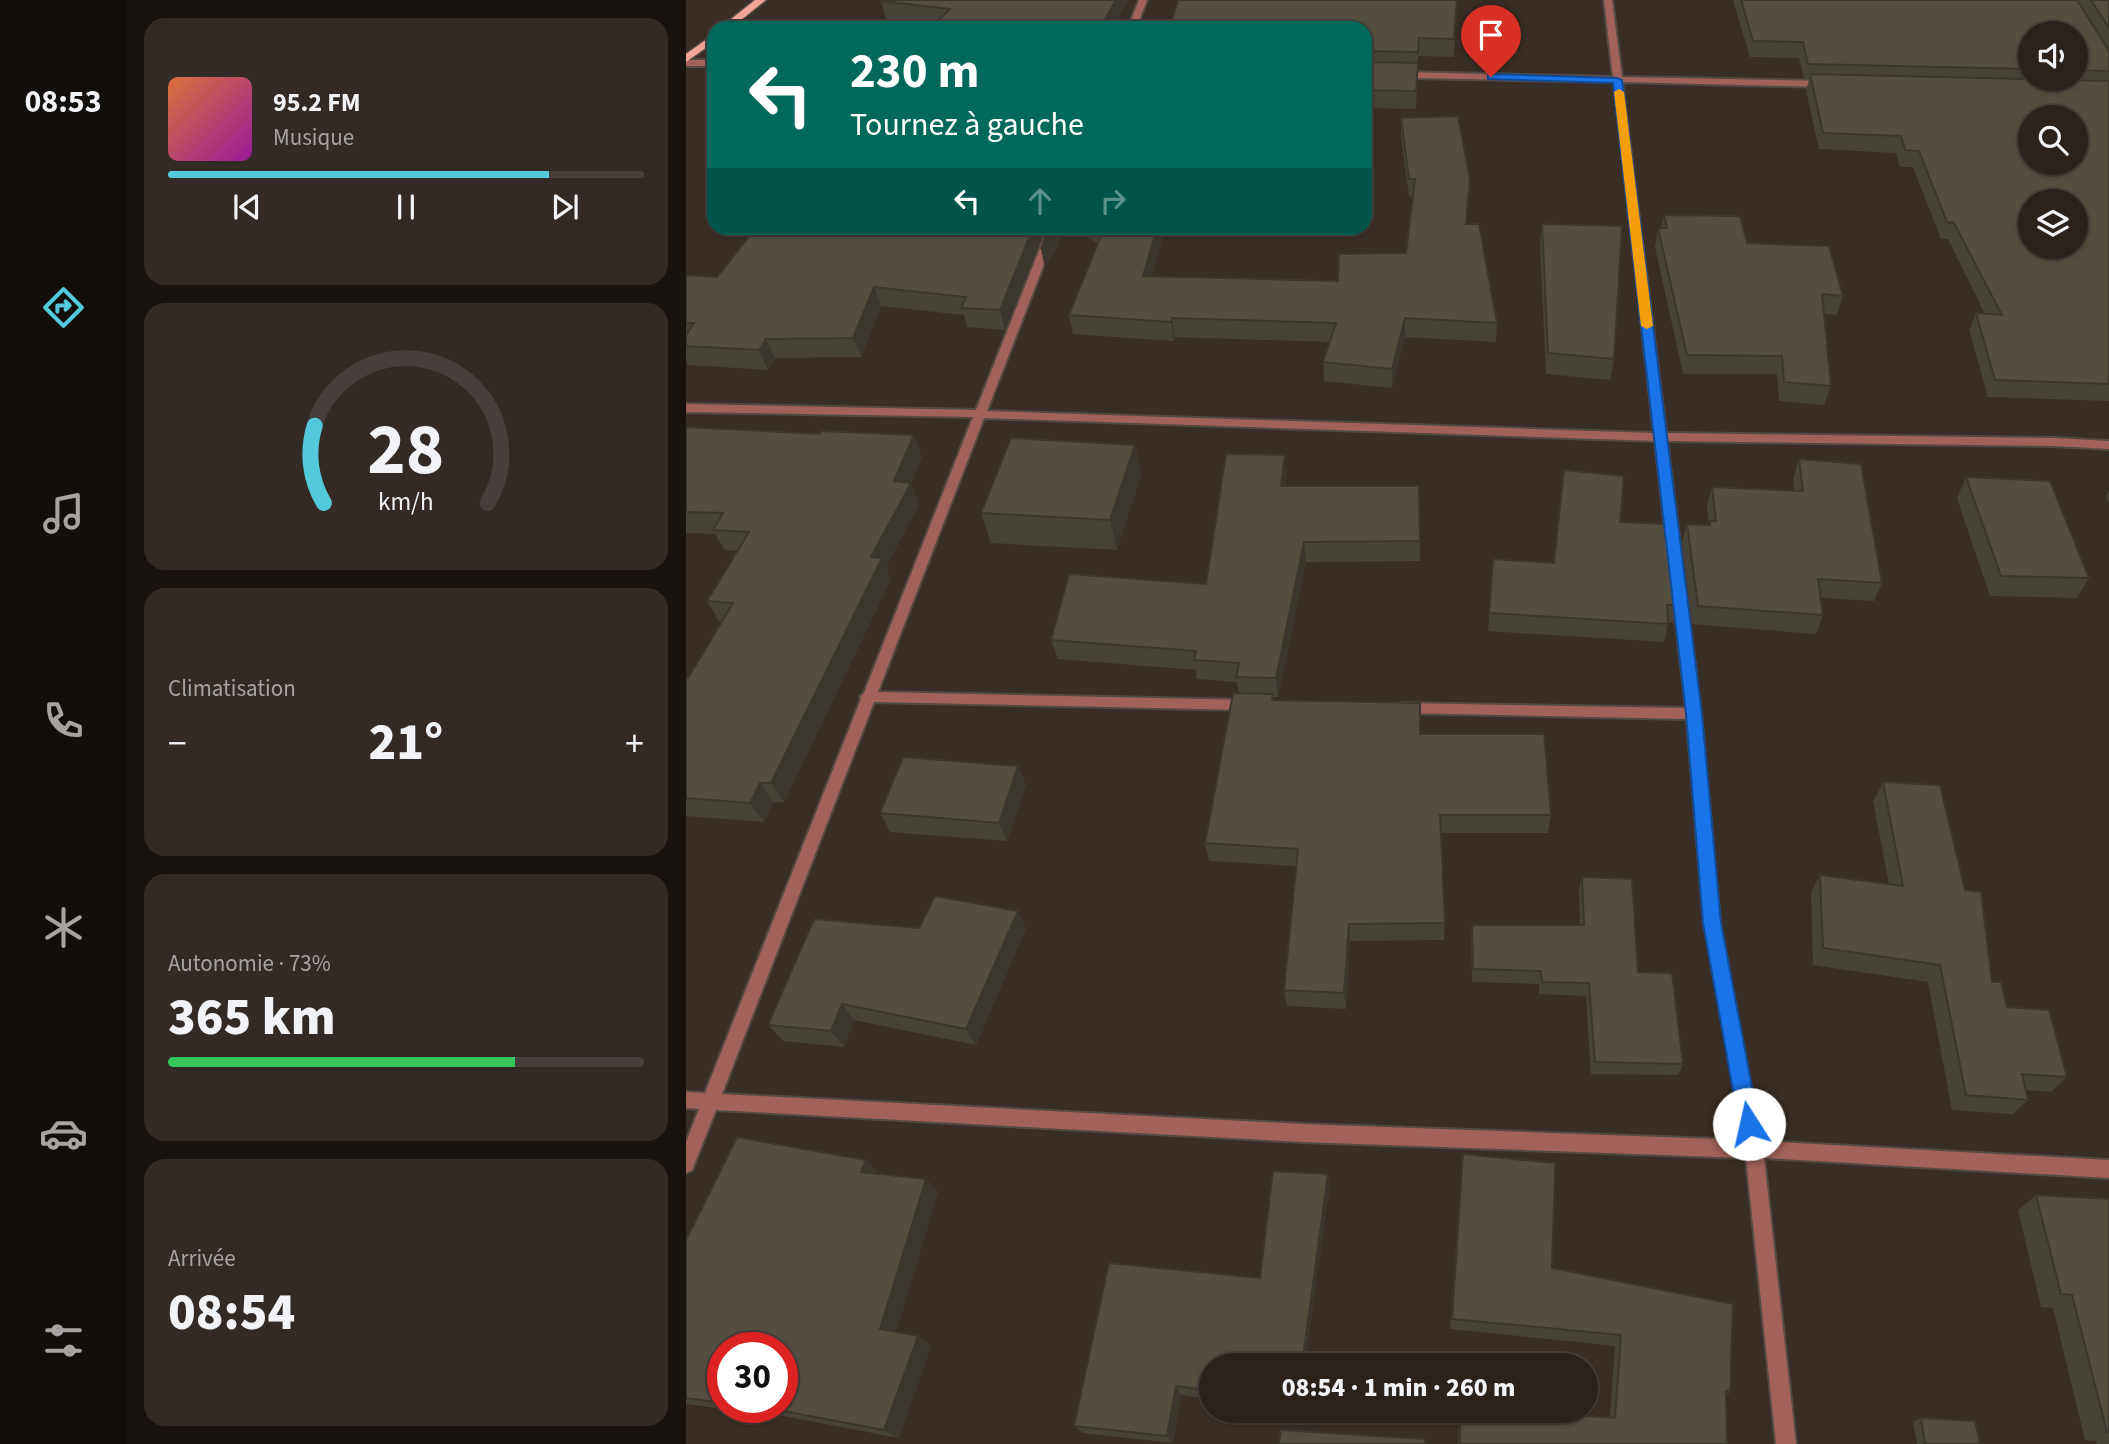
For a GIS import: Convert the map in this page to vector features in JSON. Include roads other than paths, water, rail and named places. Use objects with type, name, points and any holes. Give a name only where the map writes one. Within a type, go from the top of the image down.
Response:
[{"type":"main road","points":[[734,21],[761,0]]},
{"type":"main road","points":[[686,61],[707,43]]},
{"type":"street","points":[[1135,21],[1143,0]]},
{"type":"street","points":[[1608,0],[1694,714],[1712,923],[1754,1149],[1786,1444]]},
{"type":"street","points":[[686,61],[707,62]]},
{"type":"street","points":[[1372,74],[1835,84]]},
{"type":"street","points":[[686,1164],[1050,235]]},
{"type":"street","points":[[686,408],[980,414],[1661,437],[2109,445]]},
{"type":"street","points":[[867,697],[1267,705]]},
{"type":"street","points":[[1391,708],[1694,714]]},
{"type":"street","points":[[686,1100],[1302,1133],[1754,1149],[2109,1169]]}]
